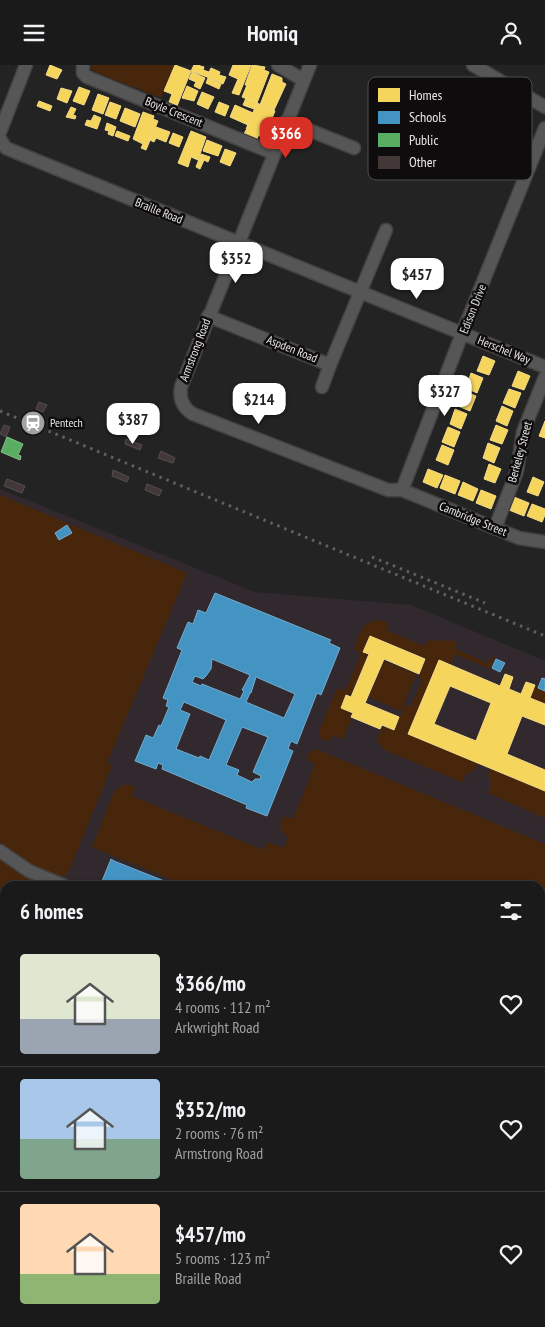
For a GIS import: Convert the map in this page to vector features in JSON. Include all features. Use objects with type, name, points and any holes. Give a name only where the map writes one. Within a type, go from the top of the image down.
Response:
[{"type":"street","points":[[0,133],[26,65]]},
{"type":"street","name":"Boyle Crescent","points":[[83,65],[83,73],[87,77],[274,153]]},
{"type":"street","points":[[278,65],[303,80]]},
{"type":"street","name":"Armstrong Road","points":[[310,65],[208,315],[181,387],[181,401],[189,412],[388,490],[402,490]]},
{"type":"street","points":[[473,65],[494,77]]},
{"type":"street","points":[[532,99],[545,107]]},
{"type":"street","points":[[286,121],[354,148]]},
{"type":"street","name":"Edison Drive","points":[[532,160],[545,128]]},
{"type":"street","name":"Braille Road","points":[[0,139],[6,148],[12,151],[462,334]]},
{"type":"street","name":"Edison Drive","points":[[402,490],[524,180]]},
{"type":"street","name":"Aspden Road","points":[[208,315],[330,365],[386,230]]},
{"type":"street","name":"Herschel Way","points":[[462,334],[545,367]]},
{"type":"street","points":[[322,387],[330,365]]},
{"type":"street","name":"Berkeley Street","points":[[495,528],[517,471],[522,433],[545,377]]},
{"type":"street","name":"Cambridge Street","points":[[402,490],[519,538],[545,542]]},
{"type":"street","points":[[0,851],[29,871],[53,881]]},
{"type":"shaded area","points":[[90,65],[175,65],[161,98],[93,71]]},
{"type":"shaded area","points":[[0,489],[255,592],[411,605],[545,661],[545,881],[0,881]]},
{"type":"shaded area","points":[[0,495],[187,573],[107,763],[112,766],[68,873],[57,878],[56,881],[0,881]]},
{"type":"shaded area","points":[[380,620],[388,623],[386,630],[424,646],[429,640],[454,641],[457,642],[455,649],[488,663],[492,657],[495,657],[490,669],[455,654],[450,665],[439,660],[408,734],[478,763],[475,770],[467,773],[462,782],[382,749],[381,744],[376,742],[383,727],[394,731],[405,705],[411,706],[422,680],[418,678],[426,658],[370,636],[363,652],[368,655],[350,696],[346,695],[341,708],[351,714],[350,717],[352,718],[343,739],[333,735],[328,742],[319,737],[319,731],[337,688],[345,691],[361,653],[354,649],[362,629],[369,623]]},
{"type":"shaded area","points":[[384,661],[416,674],[401,711],[369,697]]},
{"type":"shaded area","points":[[535,685],[545,691],[545,704],[530,698]]},
{"type":"shaded area","points":[[316,749],[545,844],[545,881],[175,881],[92,847],[113,794],[120,787],[132,785],[135,787],[132,796],[263,850],[268,842],[284,848],[288,837],[281,831],[280,824],[284,816],[293,819],[315,764],[307,759],[310,752]]},
{"type":"shaded area","points":[[490,769],[545,791],[545,818],[488,793],[491,784],[488,775]]},
{"type":"building: Homes","points":[[50,65],[62,70],[57,79],[46,75]]},
{"type":"building: Homes","points":[[175,65],[191,71],[177,106],[169,102],[172,94],[164,91]]},
{"type":"building: Homes","points":[[194,65],[200,65],[199,68],[200,66],[204,67],[203,70],[209,72],[207,77],[191,71]]},
{"type":"building: Homes","points":[[233,65],[251,65],[239,95],[232,93],[238,79],[229,75]]},
{"type":"building: Homes","points":[[252,65],[265,67],[264,70],[269,72],[257,103],[242,97]]},
{"type":"building: Homes","points":[[211,68],[220,72],[219,75],[226,77],[223,84],[207,77]]},
{"type":"building: Homes","points":[[192,72],[205,78],[200,89],[194,86],[196,82],[189,79]]},
{"type":"building: Homes","points":[[272,74],[282,78],[282,82],[286,84],[274,110],[260,105]]},
{"type":"building: Homes","points":[[208,78],[221,84],[219,89],[206,83]]},
{"type":"building: Homes","points":[[187,86],[198,91],[194,101],[182,98]]},
{"type":"building: Homes","points":[[79,87],[90,91],[84,105],[73,101]]},
{"type":"building: Homes","points":[[61,88],[72,91],[67,103],[57,99]]},
{"type":"building: Homes","points":[[202,92],[214,97],[208,109],[197,104]]},
{"type":"building: Homes","points":[[98,94],[109,98],[103,114],[92,110]]},
{"type":"building: Homes","points":[[246,98],[257,103],[254,109],[243,105]]},
{"type":"building: Homes","points":[[39,101],[52,106],[50,111],[37,106]]},
{"type":"building: Homes","points":[[110,102],[121,106],[116,119],[105,115]]},
{"type":"building: Homes","points":[[219,102],[229,106],[225,116],[215,112]]},
{"type":"building: Homes","points":[[257,103],[275,111],[270,123],[273,125],[271,130],[268,128],[266,134],[258,136],[257,139],[244,134],[248,130],[246,129]]},
{"type":"building: Homes","points":[[235,105],[253,113],[248,125],[230,117]]},
{"type":"building: Homes","points":[[71,107],[76,109],[73,115],[76,116],[75,119],[66,117]]},
{"type":"building: Homes","points":[[125,108],[140,114],[135,127],[120,121]]},
{"type":"building: Homes","points":[[143,112],[154,116],[153,119],[158,121],[146,150],[141,148],[143,144],[133,139]]},
{"type":"building: Homes","points":[[94,115],[101,118],[97,129],[85,125],[87,120],[91,121]]},
{"type":"building: Homes","points":[[107,123],[116,127],[113,136],[108,134],[109,131],[105,130]]},
{"type":"building: Homes","points":[[156,127],[170,132],[166,142],[156,138],[154,142],[150,140]]},
{"type":"building: Homes","points":[[117,131],[130,136],[128,141],[115,136]]},
{"type":"building: Homes","points":[[191,131],[206,137],[198,160],[191,157],[188,167],[178,163]]},
{"type":"building: Homes","points":[[173,133],[183,137],[179,147],[169,143]]},
{"type":"building: Homes","points":[[207,140],[222,146],[218,156],[203,151]]},
{"type":"building: Homes","points":[[225,149],[236,153],[230,166],[220,162]]},
{"type":"building: Homes","points":[[201,154],[210,157],[208,162],[204,160],[200,169],[196,167]]},
{"type":"building: Homes","points":[[483,356],[495,361],[489,375],[477,371]]},
{"type":"building: Homes","points":[[518,371],[530,376],[524,390],[512,386]]},
{"type":"building: Homes","points":[[471,373],[483,378],[477,393],[466,388]]},
{"type":"building: Homes","points":[[509,389],[521,393],[515,408],[503,403]]},
{"type":"building: Homes","points":[[464,391],[476,396],[470,411],[458,406]]},
{"type":"building: Homes","points":[[502,406],[513,411],[507,426],[496,421]]},
{"type":"building: Homes","points":[[455,409],[467,414],[461,429],[450,424]]},
{"type":"building: Homes","points":[[545,421],[545,438],[539,436]]},
{"type":"building: Homes","points":[[496,425],[508,430],[502,444],[490,440]]},
{"type":"building: Homes","points":[[448,427],[460,432],[454,447],[442,442]]},
{"type":"building: Homes","points":[[488,443],[500,448],[494,463],[483,458]]},
{"type":"building: Homes","points":[[442,445],[454,450],[448,465],[436,460]]},
{"type":"building: Homes","points":[[489,464],[501,469],[495,483],[484,479]]},
{"type":"building: Homes","points":[[428,469],[443,475],[437,488],[423,482]]},
{"type":"building: Homes","points":[[445,475],[460,481],[455,494],[440,488]]},
{"type":"building: Homes","points":[[533,477],[544,482],[538,496],[527,492]]},
{"type":"building: Homes","points":[[463,482],[478,489],[473,501],[458,495]]},
{"type":"building: Homes","points":[[481,490],[496,496],[491,509],[476,503]]},
{"type":"building: Homes","points":[[514,497],[529,503],[524,516],[509,510]]},
{"type":"building: Homes","points":[[532,504],[545,509],[542,522],[527,516]]},
{"type":"building: Homes","points":[[370,636],[425,659],[419,674],[384,659],[365,703],[399,717],[394,730],[382,725],[380,729],[351,717],[353,713],[341,708],[346,695],[351,697],[369,654],[363,652]]},
{"type":"building: Homes","points":[[439,660],[500,686],[505,674],[513,677],[509,689],[521,694],[526,682],[535,685],[530,698],[545,704],[545,725],[522,716],[507,754],[545,770],[545,791],[408,734]],"holes":[[[450,686],[491,703],[476,741],[434,724]]]},
{"type":"building: Schools","points":[[67,525],[72,533],[59,540],[55,533]]},
{"type":"building: Schools","points":[[215,593],[331,640],[329,643],[340,648],[321,695],[317,693],[297,744],[291,741],[288,749],[293,751],[267,816],[246,808],[247,805],[162,769],[163,765],[158,763],[156,769],[135,761],[146,735],[153,738],[159,725],[161,726],[169,707],[166,706],[168,700],[163,698],[182,650],[177,648],[188,622],[193,624],[198,610],[206,613]],"holes":[[[212,659],[250,675],[242,690],[244,691],[240,699],[192,682],[195,676],[203,679],[211,669]],[[256,677],[295,694],[284,718],[246,702]],[[184,702],[226,720],[209,760],[176,749],[190,714],[180,710]],[[242,727],[268,737],[253,772],[261,776],[260,779],[255,779],[252,782],[237,775],[239,770],[226,765]]]},
{"type":"building: Schools","points":[[496,659],[505,663],[500,672],[492,668]]},
{"type":"building: Schools","points":[[542,678],[545,679],[545,691],[538,688]]},
{"type":"building: Schools","points":[[111,859],[164,881],[102,881]]},
{"type":"building: Public","points":[[7,437],[23,444],[18,455],[21,456],[20,460],[1,452]]},
{"type":"building: Other","points":[[39,402],[47,405],[43,412],[36,409]]},
{"type":"building: Other","points":[[4,425],[10,427],[6,437],[0,434]]},
{"type":"building: Other","points":[[126,439],[142,445],[140,450],[125,444]]},
{"type":"building: Other","points":[[161,451],[175,458],[173,463],[158,458]]},
{"type":"building: Other","points":[[113,470],[129,477],[127,482],[112,476]]},
{"type":"building: Other","points":[[7,479],[25,486],[22,493],[4,486]]},
{"type":"building: Other","points":[[147,484],[162,490],[159,496],[145,490]]},
{"type":"railway","points":[[0,411],[545,636]]},
{"type":"railway","points":[[372,557],[485,603]]},
{"type":"place","name":"Pentech","points":[[33,423]]}]
